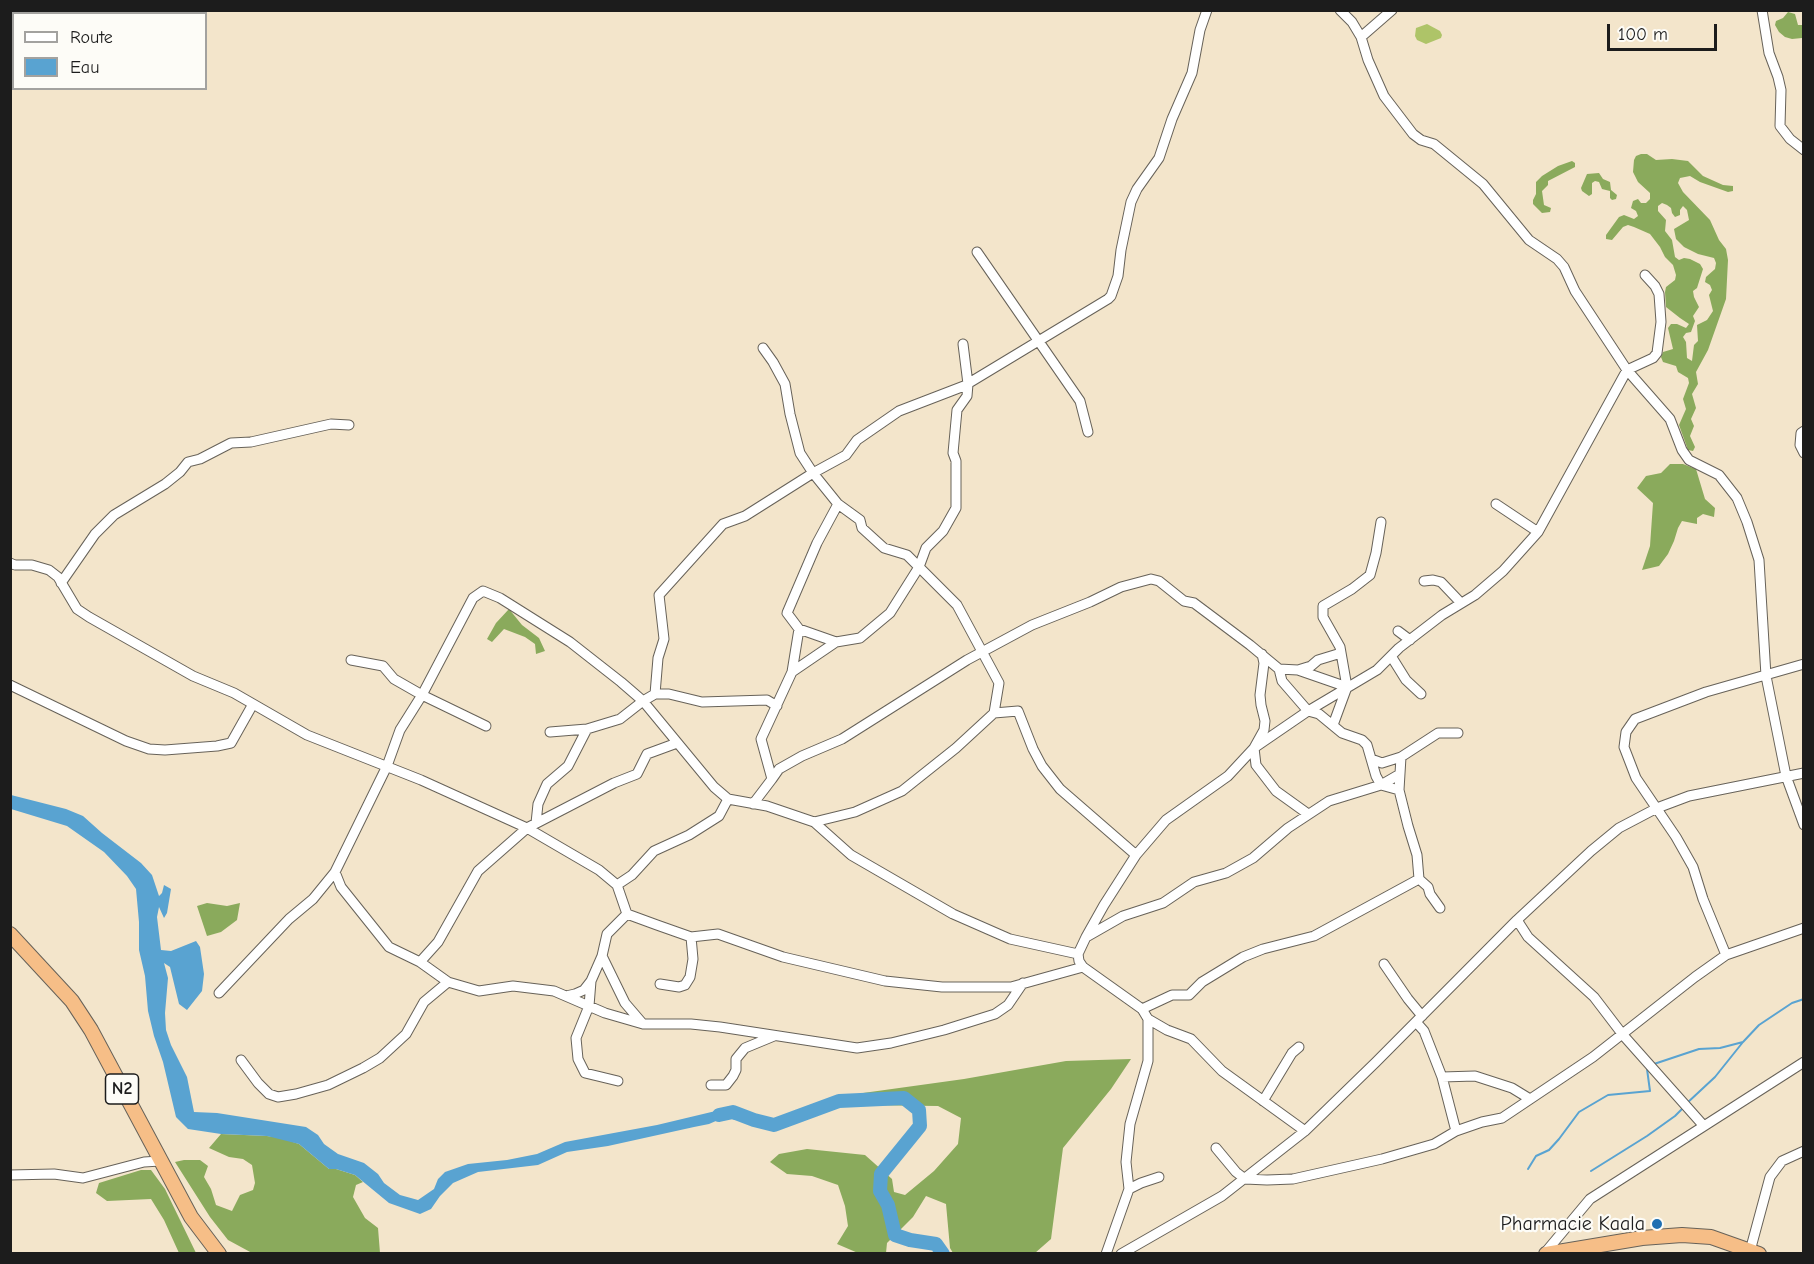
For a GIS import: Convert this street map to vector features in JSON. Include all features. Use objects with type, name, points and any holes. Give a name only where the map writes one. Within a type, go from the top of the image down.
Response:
[{"type":"highway","name":"N2","points":[[10,934],[72,1001],[91,1030],[191,1217],[219,1254]]},
{"type":"highway","points":[[1544,1254],[1642,1238],[1682,1235],[1711,1237],[1755,1252]]},
{"type":"street","points":[[655,694],[658,658],[664,639],[659,595],[723,524],[745,516],[846,455],[857,440],[899,411],[968,384],[1111,296],[1118,276],[1131,202],[1158,158],[1192,73],[1200,30],[1207,10]]},
{"type":"street","points":[[1340,10],[1364,34],[1368,60],[1376,81],[1390,106],[1417,137],[1434,144],[1483,184],[1529,240],[1557,259],[1564,267],[1575,291],[1627,370],[1670,419],[1682,450],[1689,460],[1719,475],[1737,498],[1759,560],[1767,676],[1786,776],[1803,825]]},
{"type":"street","points":[[1364,34],[1392,10]]},
{"type":"street","points":[[1762,10],[1769,53],[1781,90],[1780,126],[1803,150]]},
{"type":"street","points":[[977,252],[1080,401],[1088,432]]},
{"type":"street","points":[[1305,1131],[1222,1071],[1191,1039],[1167,1030],[1148,1019],[1142,1009],[1083,967],[1078,954],[1104,904],[1136,855],[1166,820],[1228,776],[1254,748],[1308,711],[1377,670],[1442,615],[1474,595],[1503,571],[1538,532],[1627,370],[1653,358],[1657,353],[1662,322],[1659,294],[1645,275]]},
{"type":"street","points":[[907,555],[926,548],[943,531],[956,508],[956,460],[953,453],[957,410],[967,396],[968,384],[963,344]]},
{"type":"street","points":[[763,348],[785,384],[800,453],[813,473],[838,504],[861,520],[862,528],[885,548],[907,555],[957,605],[999,683],[994,713]]},
{"type":"street","points":[[61,583],[95,534],[114,515],[165,484],[188,462],[200,459],[231,443],[251,442],[332,424],[349,425]]},
{"type":"street","points":[[1803,431],[1800,446],[1803,453]]},
{"type":"street","points":[[836,642],[799,629],[787,613],[817,543],[838,504]]},
{"type":"street","points":[[1496,504],[1538,532]]},
{"type":"street","points":[[1333,725],[1347,687],[1340,647],[1323,617],[1323,606],[1352,590],[1370,575],[1381,522]]},
{"type":"street","points":[[792,672],[836,642],[860,638],[890,614],[920,567],[926,548]]},
{"type":"street","points":[[10,564],[32,565],[49,570],[58,577],[77,609],[89,617],[193,676],[234,693],[307,735],[531,825],[599,870],[617,885],[627,914]]},
{"type":"street","points":[[753,804],[779,769],[802,756],[842,739],[982,652],[1032,625],[1121,588],[1150,579],[1159,581],[1184,601],[1194,603],[1262,654],[1279,669],[1282,681],[1308,711],[1319,714],[1342,733],[1362,740],[1367,745],[1381,785]]},
{"type":"street","points":[[1424,581],[1440,582],[1461,603]]},
{"type":"street","points":[[219,993],[289,919],[313,899],[335,872],[387,766],[400,730],[422,695],[473,598],[483,591],[500,598],[570,642],[621,682],[643,701],[714,787],[728,799],[767,806],[814,822],[850,855],[953,914],[1010,939],[1078,954]]},
{"type":"street","points":[[772,779],[761,739],[792,672],[799,629]]},
{"type":"street","points":[[1398,631],[1410,640]]},
{"type":"street","points":[[1298,670],[1341,652]]},
{"type":"street","points":[[1262,654],[1264,663],[1260,695],[1265,721],[1264,730],[1254,748],[1256,765],[1282,797],[1308,814]]},
{"type":"street","points":[[1391,656],[1406,680],[1421,694]]},
{"type":"street","points":[[351,660],[383,666],[394,680],[486,726]]},
{"type":"street","points":[[1726,955],[1703,899],[1693,867],[1636,778],[1624,747],[1626,732],[1635,719],[1706,692],[1803,664]]},
{"type":"street","points":[[1279,669],[1298,670],[1347,687]]},
{"type":"street","points":[[10,685],[126,741],[149,749],[165,750],[231,743],[253,704]]},
{"type":"street","points":[[550,732],[587,729],[621,719],[655,694],[669,694],[702,702],[767,700],[777,706]]},
{"type":"street","points":[[814,822],[855,812],[902,791],[956,748],[994,713],[1018,711],[1038,757],[1060,789],[1136,855]]},
{"type":"street","points":[[531,825],[547,784],[568,766],[587,729]]},
{"type":"street","points":[[1371,759],[1382,763],[1401,757],[1438,733],[1458,733]]},
{"type":"street","points":[[420,962],[438,942],[478,871],[531,825],[614,783],[637,774],[647,754],[677,743]]},
{"type":"street","points":[[1401,757],[1399,790],[1417,855],[1419,879],[1428,887],[1440,908]]},
{"type":"street","points":[[1121,1254],[1222,1196],[1305,1131],[1517,920],[1619,828],[1657,808],[1689,796],[1803,773]]},
{"type":"street","points":[[1086,937],[1123,916],[1163,903],[1194,882],[1226,873],[1253,858],[1288,828],[1329,801],[1381,785],[1400,774]]},
{"type":"street","points":[[1381,785],[1399,790]]},
{"type":"street","points":[[617,885],[632,875],[654,851],[689,835],[718,816],[728,799]]},
{"type":"street","points":[[335,872],[341,887],[389,947],[420,962],[448,982],[479,991],[513,986],[554,991],[605,1013],[643,1024],[691,1024],[857,1048],[891,1043],[944,1030],[995,1014],[1008,1005],[1023,983]]},
{"type":"street","points":[[1142,1009],[1172,995],[1190,995],[1202,982],[1243,957],[1263,949],[1314,936],[1419,879]]},
{"type":"street","points":[[627,914],[691,937],[718,934],[783,957],[885,981],[942,987],[1011,987],[1083,967]]},
{"type":"street","points":[[566,996],[584,990],[591,981],[602,956],[607,934],[627,914]]},
{"type":"street","points":[[1517,920],[1528,937],[1594,997],[1623,1035],[1703,1125]]},
{"type":"street","points":[[1216,1148],[1245,1179],[1268,1180],[1293,1179],[1382,1159],[1434,1144],[1456,1131],[1503,1118],[1581,1066],[1726,955],[1803,928]]},
{"type":"street","points":[[660,984],[685,986],[690,977],[693,959],[691,937]]},
{"type":"street","points":[[602,956],[625,1003],[643,1024]]},
{"type":"street","points":[[1384,964],[1419,1019],[1442,1077],[1456,1131]]},
{"type":"street","points":[[591,981],[589,1006],[576,1038],[578,1059],[585,1073],[618,1081]]},
{"type":"street","points":[[241,1060],[269,1094],[278,1097],[328,1085],[380,1058],[406,1034],[424,1002],[448,982]]},
{"type":"street","points":[[1106,1254],[1129,1189],[1126,1162],[1130,1124],[1148,1061],[1148,1019]]},
{"type":"street","points":[[711,1085],[726,1085],[734,1076],[736,1059],[745,1048],[777,1035]]},
{"type":"street","points":[[1263,1101],[1292,1053],[1299,1047]]},
{"type":"street","points":[[1544,1254],[1590,1199],[1803,1062]]},
{"type":"street","points":[[1442,1077],[1475,1076],[1512,1088],[1530,1099]]},
{"type":"street","points":[[1755,1252],[1770,1177],[1782,1161],[1803,1152]]},
{"type":"street","points":[[10,1175],[54,1174],[83,1178],[144,1162],[160,1161]]},
{"type":"street","points":[[1129,1189],[1159,1177]]},
{"type":"green space","points":[[1788,12],[1795,14],[1798,25],[1803,23],[1802,38],[1785,37],[1775,25],[1776,21]]},
{"type":"green space","points":[[1427,24],[1440,31],[1442,35],[1441,38],[1426,44],[1417,40],[1415,36],[1416,28]]},
{"type":"green space","points":[[1647,154],[1656,160],[1688,161],[1703,176],[1723,185],[1733,186],[1733,191],[1728,192],[1690,176],[1680,178],[1678,183],[1683,192],[1710,220],[1726,249],[1728,260],[1726,299],[1708,350],[1696,372],[1698,384],[1692,394],[1696,408],[1691,419],[1694,426],[1690,436],[1695,447],[1693,451],[1688,450],[1679,425],[1686,409],[1683,399],[1689,383],[1688,378],[1678,372],[1676,366],[1663,362],[1661,357],[1663,352],[1673,349],[1668,328],[1671,324],[1686,328],[1689,324],[1666,307],[1666,287],[1675,280],[1676,275],[1673,265],[1650,234],[1634,227],[1628,225],[1623,227],[1612,240],[1606,239],[1606,235],[1619,217],[1624,215],[1634,219],[1638,216],[1631,208],[1633,201],[1638,199],[1641,203],[1646,203],[1650,199],[1650,193],[1638,182],[1633,172],[1636,156]],"holes":[[[1662,203],[1667,205],[1675,217],[1680,215],[1683,206],[1687,210],[1689,220],[1674,229],[1676,239],[1684,247],[1714,258],[1716,263],[1715,269],[1706,277],[1705,282],[1712,290],[1709,295],[1713,311],[1707,320],[1697,325],[1698,341],[1694,345],[1692,361],[1687,358],[1686,342],[1683,337],[1686,333],[1691,332],[1695,321],[1693,316],[1699,307],[1693,291],[1697,288],[1703,269],[1700,264],[1690,259],[1679,260],[1675,257],[1672,240],[1665,231],[1666,220],[1658,211],[1658,206]]]},
{"type":"green space","points":[[1572,161],[1575,167],[1548,181],[1548,185],[1542,191],[1544,205],[1551,208],[1550,212],[1542,213],[1533,204],[1536,182],[1558,166]]},
{"type":"green space","points":[[1599,173],[1603,179],[1610,182],[1611,190],[1617,195],[1616,199],[1612,200],[1610,191],[1602,189],[1599,182],[1595,181],[1592,183],[1592,194],[1589,196],[1582,191],[1581,188],[1587,174]]},
{"type":"green space","points":[[1670,464],[1683,464],[1696,469],[1705,499],[1715,508],[1714,517],[1703,514],[1697,518],[1697,524],[1682,521],[1668,554],[1659,566],[1642,570],[1650,546],[1653,503],[1637,488],[1646,476],[1661,473]]},
{"type":"green space","points":[[509,609],[522,625],[539,638],[545,651],[536,654],[535,644],[525,637],[504,629],[492,642],[487,639],[496,623]]},
{"type":"green space","points":[[207,903],[227,906],[240,903],[237,920],[221,932],[207,936],[197,906]]},
{"type":"green space","points":[[1131,1059],[1111,1089],[1063,1148],[1051,1239],[1035,1253],[953,1253],[950,1248],[946,1204],[926,1196],[913,1217],[887,1243],[886,1253],[858,1253],[837,1244],[848,1226],[845,1206],[838,1185],[812,1176],[787,1174],[770,1162],[779,1154],[807,1149],[865,1155],[892,1179],[894,1192],[905,1195],[934,1171],[958,1144],[961,1118],[938,1106],[858,1105],[863,1093],[964,1079],[1066,1061]]},
{"type":"green space","points":[[221,1134],[281,1138],[299,1144],[329,1169],[355,1175],[363,1182],[356,1185],[353,1197],[365,1218],[378,1228],[380,1253],[252,1253],[228,1240],[210,1217],[175,1162],[200,1160],[208,1166],[204,1177],[216,1205],[232,1211],[240,1195],[253,1190],[255,1183],[252,1165],[243,1159],[229,1157],[209,1148]]},
{"type":"green space","points":[[141,1170],[151,1170],[165,1189],[196,1253],[179,1253],[164,1220],[151,1199],[107,1201],[96,1193],[99,1183]]},
{"type":"water","points":[[11,795],[66,809],[83,816],[141,863],[152,875],[159,896],[164,885],[171,889],[167,913],[164,918],[159,907],[157,917],[161,950],[171,951],[196,941],[200,947],[204,974],[202,991],[187,1010],[179,1004],[170,967],[164,963],[168,978],[166,1030],[187,1077],[194,1112],[217,1113],[306,1127],[338,1154],[364,1163],[400,1195],[418,1200],[434,1189],[438,1179],[445,1172],[468,1164],[537,1154],[565,1142],[657,1125],[724,1109],[738,1109],[735,1120],[725,1117],[709,1124],[608,1146],[567,1152],[538,1165],[478,1172],[453,1183],[431,1209],[420,1214],[389,1203],[355,1175],[329,1169],[299,1144],[267,1136],[221,1134],[188,1129],[176,1117],[148,1011],[145,976],[139,950],[136,889],[104,852],[67,826],[11,809]]},
{"type":"waterway","points":[[1686,1104],[1715,1077],[1759,1025],[1792,1003],[1804,999]]},
{"type":"waterway","points":[[1654,1064],[1699,1049],[1720,1048],[1743,1042]]},
{"type":"waterway","points":[[1528,1169],[1536,1156],[1549,1150],[1559,1139],[1579,1112],[1608,1095],[1650,1091],[1647,1069],[1649,1067]]},
{"type":"waterway","points":[[719,1115],[733,1112],[774,1125],[839,1101],[904,1098],[919,1110],[920,1126],[881,1174],[880,1191],[888,1205],[895,1235],[936,1244],[943,1254]]},
{"type":"waterway","points":[[1591,1171],[1647,1136],[1683,1108]]},
{"type":"place","name":"Pharmacie Kaala","points":[[1657,1224]]}]
